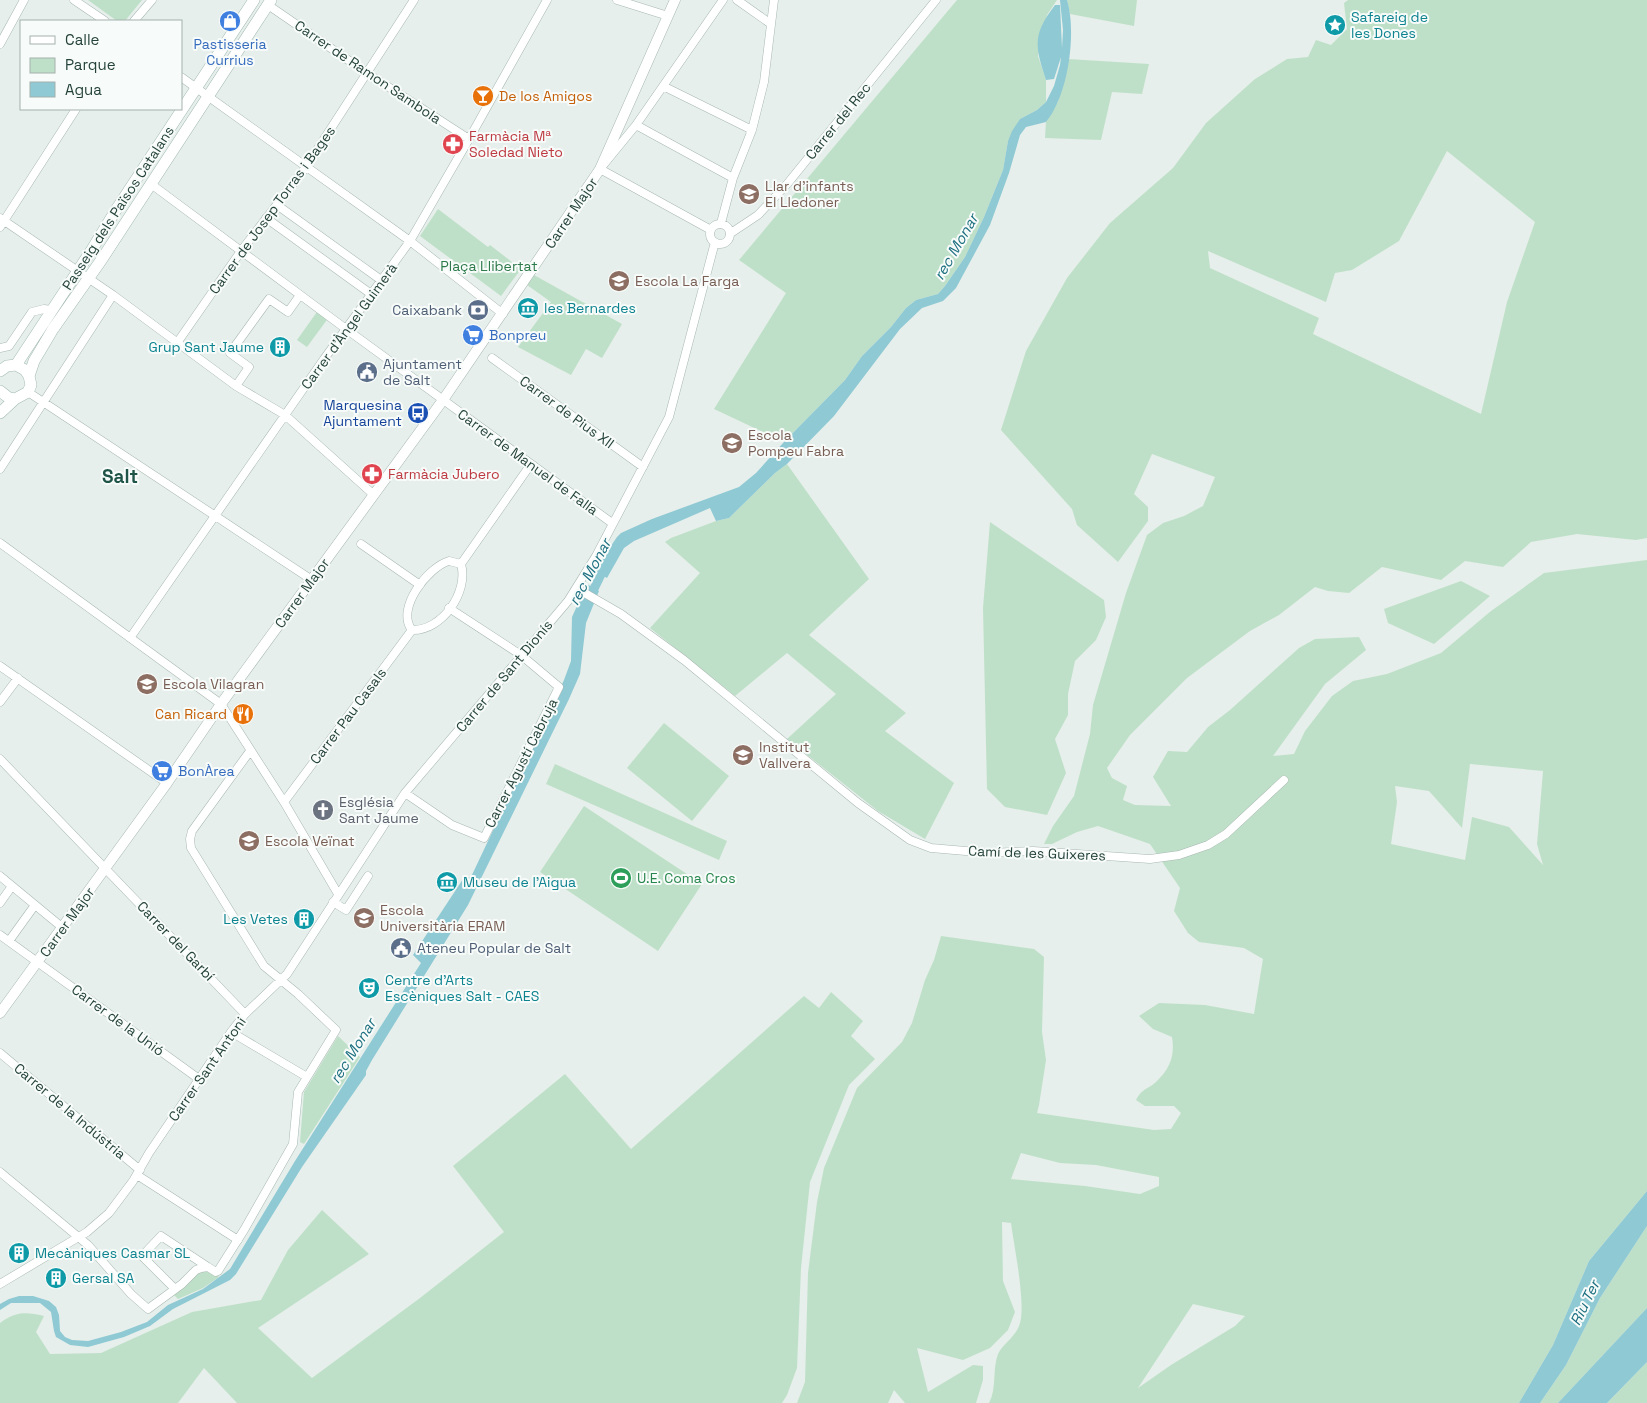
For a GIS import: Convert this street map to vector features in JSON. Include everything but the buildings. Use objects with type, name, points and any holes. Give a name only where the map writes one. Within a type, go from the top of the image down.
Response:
[{"type":"main road","name":"Passeig dels Països Catalans","points":[[182,110],[254,0]]},
{"type":"main road","points":[[29,376],[37,355],[58,321],[151,184],[270,2]]},
{"type":"main road","name":"Passeig dels Països Catalans","points":[[16,365],[182,110]]},
{"type":"main road","points":[[0,371],[7,366],[16,365],[25,370],[31,385],[28,392],[16,399],[0,413]]},
{"type":"main road","points":[[0,392],[9,398],[16,399]]},
{"type":"street","points":[[0,44],[24,0]]},
{"type":"street","points":[[74,0],[104,20]]},
{"type":"street","points":[[135,20],[152,0]]},
{"type":"street","name":"Carrer de Josep Torras i Bages","points":[[177,342],[241,251],[306,167],[414,0]]},
{"type":"street","name":"Carrer d'Àngel Guimerà","points":[[130,638],[346,329],[410,241],[547,0]]},
{"type":"street","points":[[617,0],[668,16]]},
{"type":"street","name":"Carrer Major","points":[[600,169],[675,0]]},
{"type":"street","name":"Carrer Major","points":[[0,1013],[167,783],[221,704],[443,400],[600,169],[636,125],[724,0]]},
{"type":"street","points":[[738,0],[771,24]]},
{"type":"street","points":[[720,224],[733,178],[752,130],[764,82],[774,0]]},
{"type":"street","name":"Carrer del Rec","points":[[731,233],[758,215],[788,183],[936,0]]},
{"type":"street","name":"Carrer de Ramon Sambola","points":[[270,2],[366,73],[469,139]]},
{"type":"street","points":[[182,78],[410,241],[503,314]]},
{"type":"street","points":[[662,88],[752,130]]},
{"type":"street","points":[[75,110],[1,222],[78,271],[236,386],[285,416],[374,495]]},
{"type":"street","points":[[636,125],[733,178]]},
{"type":"street","points":[[600,169],[711,230]]},
{"type":"street","name":"Carrer de Manuel de Falla","points":[[151,184],[612,523]]},
{"type":"street","points":[[277,205],[381,280]]},
{"type":"street","points":[[266,218],[371,294]]},
{"type":"street","points":[[720,224],[728,226],[731,233],[729,240],[723,244],[712,239],[711,230],[715,225],[720,224]]},
{"type":"street","name":"Carrer de Sant Dionís","points":[[335,898],[405,793],[520,655],[578,590],[669,417],[715,242]]},
{"type":"street","points":[[0,469],[113,295]]},
{"type":"street","points":[[236,386],[250,367],[230,353],[269,299],[288,312],[300,295]]},
{"type":"street","points":[[0,348],[9,346],[32,312],[44,309],[51,310]]},
{"type":"street","name":"Carrer de Pius XII","points":[[492,358],[643,467]]},
{"type":"street","points":[[28,392],[312,580]]},
{"type":"street","points":[[461,564],[531,464]]},
{"type":"street","points":[[0,543],[221,704],[284,802],[335,898],[346,910],[368,876]]},
{"type":"street","points":[[360,544],[420,585]]},
{"type":"street","points":[[454,561],[461,564],[463,571],[461,586],[449,608],[431,627],[412,630],[407,622],[406,613],[420,585],[442,563],[454,561]]},
{"type":"street","name":"Camí de les Guixeres","points":[[578,590],[621,614],[684,660],[858,803],[910,840],[931,848],[990,853],[1033,851],[1150,859],[1179,855],[1208,845],[1226,834],[1284,780]]},
{"type":"street","points":[[449,608],[520,655]]},
{"type":"street","name":"Carrer Pau Casals","points":[[284,802],[412,630]]},
{"type":"street","name":"Carrer Agustí Cabruja","points":[[405,793],[452,825],[484,838],[559,687],[520,655]]},
{"type":"street","points":[[0,666],[167,783]]},
{"type":"street","points":[[0,702],[18,678]]},
{"type":"street","points":[[175,1290],[142,1256],[161,1236],[216,1272],[218,1271],[293,1144],[298,1092],[336,1030],[298,994],[264,966],[191,848],[190,839],[192,831],[250,750]]},
{"type":"street","name":"Carrer del Garbí","points":[[0,760],[246,1014]]},
{"type":"street","points":[[0,876],[63,928]]},
{"type":"street","points":[[0,903],[12,886]]},
{"type":"street","name":"Carrer Sant Antoni","points":[[4,1282],[87,1232],[109,1213],[139,1172],[149,1153],[231,1032],[246,1014],[287,974],[335,898]]},
{"type":"street","points":[[9,941],[35,905]]},
{"type":"street","name":"Carrer de la Unió","points":[[0,935],[199,1079]]},
{"type":"street","points":[[231,1032],[307,1077]]},
{"type":"street","name":"Carrer de la Indústria","points":[[0,1053],[139,1172],[238,1240]]},
{"type":"street","points":[[0,1172],[79,1237],[144,1307],[148,1309],[175,1290],[196,1270],[208,1267]]},
{"type":"street","points":[[0,1273],[4,1282]]},
{"type":"green space","points":[[88,0],[142,0],[126,20],[116,20]]},
{"type":"green space","points":[[957,0],[1057,0],[1047,15],[1038,56],[1046,80],[1046,102],[1037,110],[1020,119],[1008,141],[1003,170],[965,257],[938,294],[916,300],[906,308],[891,327],[862,356],[845,380],[784,442],[714,409],[786,293],[739,260]]},
{"type":"green space","points":[[1067,0],[1137,0],[1134,26],[1070,14]]},
{"type":"green space","points":[[1348,0],[1647,0],[1647,538],[1636,540],[1577,534],[1531,542],[1503,567],[1465,561],[1441,580],[1382,567],[1349,593],[1328,591],[1315,587],[1279,615],[1250,631],[1187,678],[1130,735],[1107,768],[1112,778],[1127,786],[1123,800],[1135,805],[1171,806],[1153,777],[1168,751],[1187,752],[1208,727],[1230,710],[1299,648],[1315,639],[1359,637],[1366,650],[1325,684],[1273,756],[1294,754],[1305,731],[1332,696],[1353,681],[1387,674],[1441,653],[1491,611],[1544,573],[1647,560],[1647,1191],[1589,1261],[1553,1345],[1519,1403],[989,1403],[993,1391],[998,1354],[1019,1326],[1022,1306],[1011,1223],[1002,1222],[1003,1281],[1015,1312],[1008,1330],[990,1348],[963,1360],[917,1348],[928,1392],[973,1365],[983,1366],[983,1380],[976,1403],[905,1403],[894,1390],[888,1403],[797,1403],[805,1382],[808,1273],[817,1202],[824,1168],[857,1088],[902,1042],[912,1023],[941,936],[1034,949],[1044,957],[1042,1032],[1046,1060],[1037,1113],[1154,1130],[1171,1129],[1181,1113],[1174,1106],[1145,1106],[1136,1100],[1143,1091],[1157,1081],[1168,1066],[1173,1050],[1172,1037],[1153,1029],[1139,1016],[1159,1003],[1205,1005],[1254,1014],[1263,959],[1244,948],[1199,942],[1188,933],[1174,911],[1180,888],[1150,844],[1098,826],[1077,832],[1052,844],[1044,844],[1053,826],[1074,796],[1090,734],[1093,705],[1126,593],[1147,535],[1163,523],[1184,516],[1203,506],[1215,477],[1152,454],[1134,494],[1148,507],[1148,521],[1118,562],[1077,525],[1072,509],[1001,430],[1026,351],[1067,278],[1110,223],[1173,168],[1206,123],[1255,79],[1287,59],[1308,57],[1316,40],[1331,45],[1347,29],[1344,3]],"holes":[[[1447,151],[1535,222],[1507,302],[1481,414],[1313,334],[1319,318],[1210,268],[1208,251],[1326,302],[1335,273],[1352,270],[1399,241]],[[1470,764],[1543,771],[1537,844],[1543,865],[1509,827],[1472,817],[1465,860],[1391,844],[1397,802],[1395,786],[1429,791],[1462,828]],[[1021,1153],[1060,1163],[1096,1165],[1159,1177],[1159,1186],[1140,1194],[1085,1186],[1011,1179]],[[1193,1304],[1245,1316],[1235,1326],[1171,1365],[1138,1388]]]},
{"type":"green space","points":[[1068,59],[1149,64],[1142,94],[1112,92],[1101,140],[1045,138],[1046,122],[1058,102]]},
{"type":"green space","name":"Plaça Llibertat","points":[[438,209],[488,247],[490,245],[521,269],[501,296],[420,236]]},
{"type":"green space","points":[[534,275],[622,324],[602,358],[586,349],[571,375],[518,347],[551,302],[527,285]]},
{"type":"green space","points":[[319,309],[329,317],[307,347],[297,340]]},
{"type":"green space","points":[[787,464],[869,579],[809,635],[906,713],[885,731],[954,783],[925,839],[878,811],[787,739],[836,694],[787,653],[735,696],[650,628],[700,573],[665,542],[716,521],[729,518],[775,473]]},
{"type":"green space","points":[[990,522],[1104,600],[1106,617],[1096,640],[1075,661],[1068,694],[1068,715],[1055,739],[1066,773],[1047,815],[1005,807],[987,789],[983,608]]},
{"type":"green space","points":[[1461,581],[1490,596],[1434,644],[1388,623],[1384,609]]},
{"type":"green space","points":[[664,723],[729,776],[692,821],[627,768]]},
{"type":"green space","points":[[555,764],[727,841],[719,860],[546,784]]},
{"type":"green space","name":"U.E. Coma Cros","points":[[584,806],[702,884],[658,951],[540,872]]},
{"type":"green space","points":[[831,992],[863,1021],[851,1036],[875,1059],[849,1085],[810,1182],[801,1268],[797,1368],[782,1403],[237,1403],[204,1368],[178,1403],[0,1403],[0,1323],[11,1316],[21,1313],[44,1316],[36,1332],[50,1354],[101,1353],[192,1312],[261,1300],[288,1250],[322,1210],[369,1254],[258,1328],[312,1378],[420,1298],[504,1232],[453,1166],[565,1074],[631,1149],[804,996],[819,1008]]},
{"type":"green space","points":[[338,1036],[360,1057],[304,1144],[300,1142],[304,1092]]},
{"type":"green space","points":[[1647,1226],[1647,1308],[1558,1403],[1540,1403],[1566,1365],[1600,1298]]},
{"type":"green space","points":[[203,1270],[208,1270],[219,1277],[203,1288],[178,1299],[174,1295],[195,1275]]},
{"type":"green space","points":[[1647,1362],[1647,1403],[1607,1403]]},
{"type":"water","points":[[1060,0],[1067,0],[1070,14],[1071,46],[1065,81],[1060,97],[1054,111],[1046,122],[1026,127],[1020,135],[1009,173],[990,225],[956,288],[943,301],[922,308],[900,329],[834,416],[787,464],[775,473],[729,518],[716,521],[710,508],[634,541],[624,548],[607,578],[594,571],[621,533],[652,519],[739,487],[756,473],[845,380],[862,356],[891,327],[906,308],[916,300],[938,294],[945,286],[965,257],[984,217],[1003,170],[1008,141],[1012,131],[1020,119],[1037,110],[1046,102],[1054,86],[1061,57],[1054,79],[1046,80],[1038,49],[1038,41],[1042,25],[1048,15],[1055,5],[1060,5],[1062,48],[1063,30]]},
{"type":"water","points":[[587,584],[599,591],[586,623],[580,674],[468,905],[372,1060],[366,1075],[302,1167],[236,1274],[230,1280],[173,1309],[150,1326],[124,1337],[88,1347],[70,1345],[56,1337],[51,1312],[40,1303],[11,1303],[0,1310],[0,1304],[19,1296],[33,1296],[49,1301],[56,1307],[59,1315],[60,1331],[65,1337],[72,1340],[88,1341],[121,1332],[147,1322],[168,1305],[203,1289],[230,1269],[295,1161],[421,963],[413,955],[463,879],[471,877],[564,680],[571,661],[572,617]]},
{"type":"water","name":"Riu Ter","points":[[1647,1191],[1647,1226],[1600,1298],[1566,1365],[1540,1403],[1519,1403],[1553,1345],[1589,1261]]},
{"type":"water","points":[[1647,1308],[1647,1362],[1607,1403],[1558,1403]]},
{"type":"waterway","name":"rec Monar","points":[[590,597],[606,564]]},
{"type":"place","name":"Pastisseria Currius","points":[[230,21]]},
{"type":"place","name":"Safareig de les Dones","points":[[1335,25]]},
{"type":"place","name":"De los Amigos","points":[[483,96]]},
{"type":"place","name":"Farmàcia Mª Soledad Nieto","points":[[453,144]]},
{"type":"place","name":"Llar d'infants El Lledoner","points":[[749,194]]},
{"type":"place","name":"Escola La Farga","points":[[619,281]]},
{"type":"place","name":"les Bernardes","points":[[528,308]]},
{"type":"place","name":"Caixabank","points":[[478,310]]},
{"type":"place","name":"Bonpreu","points":[[473,335]]},
{"type":"place","name":"Grup Sant Jaume","points":[[280,347]]},
{"type":"place","name":"Ajuntament de Salt","points":[[367,372]]},
{"type":"place","name":"Marquesina Ajuntament","points":[[418,413]]},
{"type":"place","name":"Escola Pompeu Fabra","points":[[732,443]]},
{"type":"place","name":"Farmàcia Jubero","points":[[372,474]]},
{"type":"place","name":"Escola Vilagran","points":[[147,684]]},
{"type":"place","name":"Can Ricard","points":[[243,714]]},
{"type":"place","name":"Institut Vallvera","points":[[743,755]]},
{"type":"place","name":"BonÀrea","points":[[162,771]]},
{"type":"place","name":"Església Sant Jaume","points":[[323,810]]},
{"type":"place","name":"Escola Veïnat","points":[[249,841]]},
{"type":"place","name":"U.E. Coma Cros","points":[[621,878]]},
{"type":"place","name":"Museu de l'Aigua","points":[[447,882]]},
{"type":"place","name":"Escola Universitària ERAM","points":[[364,918]]},
{"type":"place","name":"Les Vetes","points":[[304,919]]},
{"type":"place","name":"Ateneu Popular de Salt","points":[[401,948]]},
{"type":"place","name":"Centre d'Arts Escèniques Salt - CAES","points":[[369,988]]},
{"type":"place","name":"Mecàniques Casmar SL","points":[[19,1253]]},
{"type":"place","name":"Gersal SA","points":[[56,1278]]},
{"type":"district","name":"Salt","points":[[120,476]]}]
